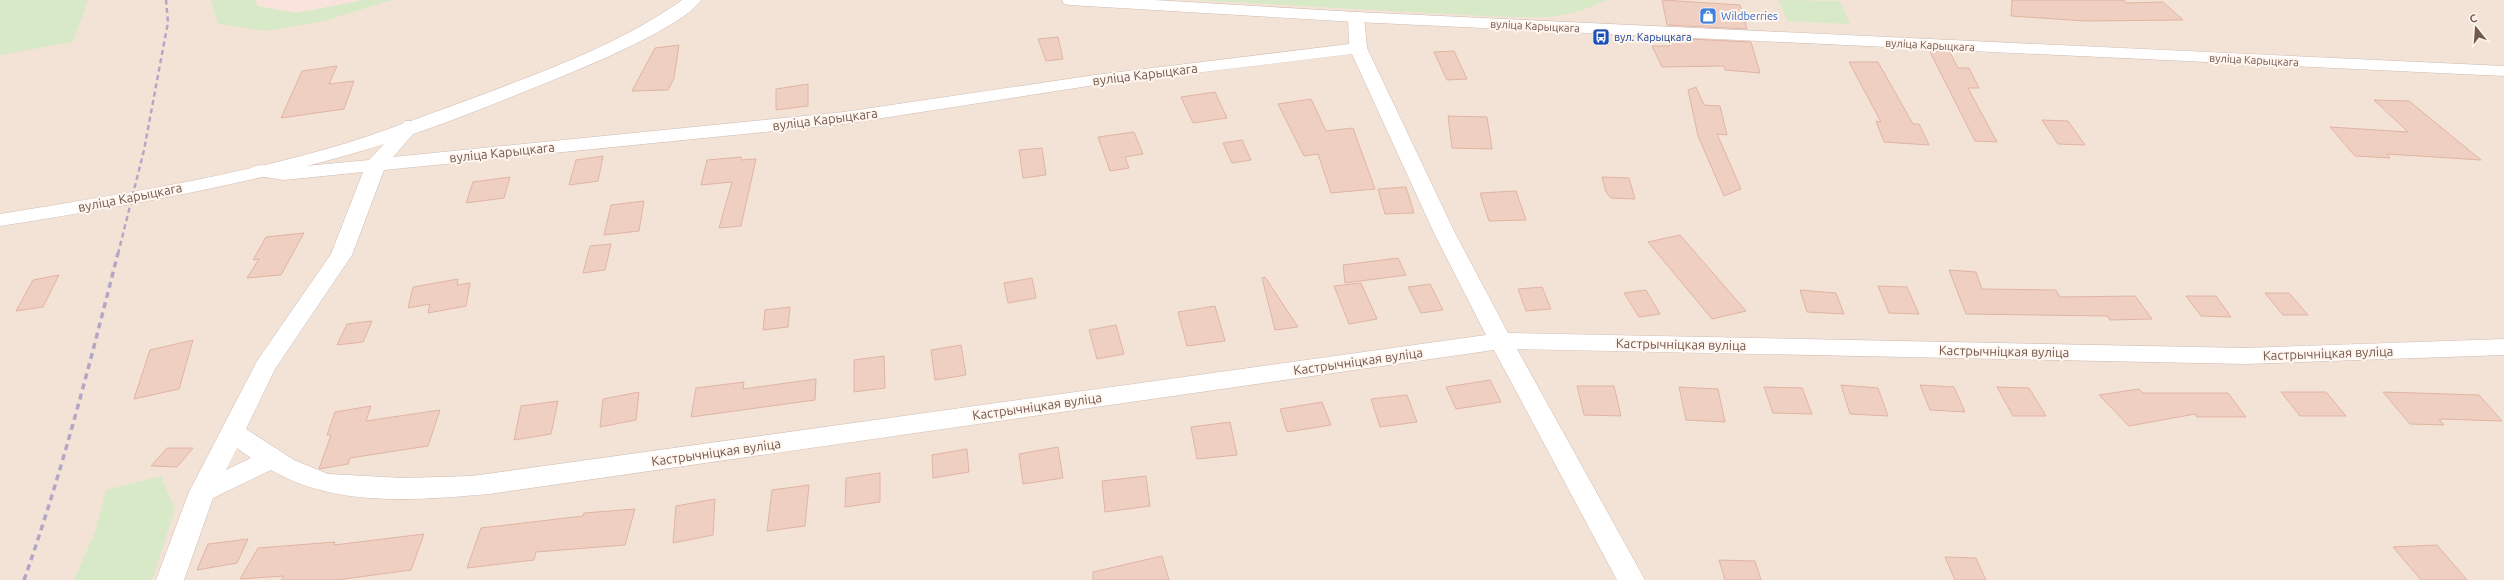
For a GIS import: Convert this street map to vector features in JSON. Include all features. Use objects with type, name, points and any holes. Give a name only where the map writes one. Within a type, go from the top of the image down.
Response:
[{"type":"street","name":"вуліца Карыцкага","points":[[0,220],[126,199],[259,171],[332,153],[527,84],[608,49],[675,13],[693,0]]},
{"type":"street","name":"вуліца Карыцкага","points":[[1070,0],[1356,18],[2504,71]]},
{"type":"street","points":[[1356,18],[1358,48],[1422,190],[1500,341],[1583,486],[1631,580]]},
{"type":"street","name":"вуліца Карыцкага","points":[[259,171],[284,174],[844,118],[1095,80],[1358,48]]},
{"type":"street","points":[[170,580],[202,492],[265,368],[341,255],[376,164],[412,125]]},
{"type":"street","name":"Кастрычніцкая вуліца","points":[[233,433],[272,459],[302,476],[321,483],[379,488],[438,488],[489,484],[1500,341],[2246,356],[2504,347]]},
{"type":"street","points":[[202,492],[272,459]]},
{"type":"shaded area","points":[[0,0],[2504,0],[2504,580],[0,580]]},
{"type":"shaded area","points":[[256,0],[363,0],[297,13],[259,6]]},
{"type":"green space","points":[[0,0],[88,0],[73,42],[0,55]]},
{"type":"green space","points":[[211,0],[254,0],[258,6],[297,13],[363,0],[392,0],[324,21],[266,31],[218,24]]},
{"type":"green space","points":[[1195,0],[1608,0],[1580,11],[1551,17],[1504,17]]},
{"type":"green space","points":[[1779,0],[1840,1],[1850,24],[1787,21]]},
{"type":"green space","points":[[161,476],[175,509],[152,580],[74,580],[95,532],[106,490]]},
{"type":"building","points":[[1662,0],[1740,5],[1747,29],[1667,25]]},
{"type":"building","points":[[2012,0],[2124,0],[2126,3],[2163,2],[2183,20],[2085,21],[2011,16]]},
{"type":"building","points":[[1058,37],[1063,59],[1046,61],[1038,39]]},
{"type":"building","points":[[1669,38],[1751,42],[1760,73],[1725,70],[1724,66],[1662,67],[1652,46],[1670,46]]},
{"type":"building","points":[[679,45],[674,78],[668,90],[632,91],[655,48]]},
{"type":"building","points":[[1454,51],[1467,79],[1447,80],[1434,52]]},
{"type":"building","points":[[1949,51],[1958,68],[1969,68],[1979,88],[1968,88],[1997,142],[1975,141],[1930,52]]},
{"type":"building","points":[[1849,62],[1878,62],[1913,124],[1919,124],[1929,145],[1884,142],[1876,121],[1881,122]]},
{"type":"building","points":[[337,66],[329,84],[354,81],[344,109],[281,118],[302,71]]},
{"type":"building","points":[[808,84],[808,106],[776,110],[776,89]]},
{"type":"building","points":[[1696,87],[1704,105],[1720,106],[1727,135],[1717,134],[1741,189],[1724,196],[1698,136],[1688,90]]},
{"type":"building","points":[[1215,92],[1227,118],[1193,123],[1181,97]]},
{"type":"building","points":[[1311,99],[1326,131],[1353,128],[1375,189],[1331,193],[1318,154],[1304,156],[1278,104]]},
{"type":"building","points":[[2374,100],[2409,101],[2481,160],[2387,154],[2390,158],[2355,156],[2330,127],[2408,132]]},
{"type":"building","points":[[1448,116],[1487,117],[1492,149],[1452,148]]},
{"type":"building","points":[[2042,120],[2068,121],[2085,145],[2058,144]]},
{"type":"building","points":[[1134,132],[1143,154],[1125,157],[1129,168],[1110,171],[1098,137]]},
{"type":"building","points":[[1242,140],[1251,160],[1232,163],[1223,143]]},
{"type":"building","points":[[1042,148],[1046,175],[1023,178],[1019,150]]},
{"type":"building","points":[[603,156],[598,181],[569,185],[576,160]]},
{"type":"building","points":[[741,157],[741,160],[756,159],[741,226],[719,228],[732,182],[701,185],[707,160]]},
{"type":"building","points":[[510,177],[504,198],[466,203],[473,182]]},
{"type":"building","points":[[1602,177],[1629,178],[1635,199],[1611,198],[1606,192]]},
{"type":"building","points":[[1406,187],[1414,213],[1385,214],[1378,189]]},
{"type":"building","points":[[1516,191],[1526,220],[1489,221],[1480,193]]},
{"type":"building","points":[[644,201],[639,231],[604,235],[611,205]]},
{"type":"building","points":[[304,233],[281,275],[247,278],[259,259],[253,260],[266,237]]},
{"type":"building","points":[[1680,235],[1746,311],[1712,319],[1648,242]]},
{"type":"building","points":[[611,244],[605,270],[583,273],[590,246]]},
{"type":"building","points":[[1398,258],[1406,275],[1345,283],[1343,265]]},
{"type":"building","points":[[1949,270],[1976,272],[1982,289],[2056,290],[2060,297],[2135,296],[2152,319],[2110,320],[2107,316],[1966,314]]},
{"type":"building","points":[[59,275],[43,307],[16,311],[33,280]]},
{"type":"building","points":[[1265,277],[1298,327],[1275,330],[1262,278]]},
{"type":"building","points":[[1032,278],[1036,298],[1008,303],[1004,283]]},
{"type":"building","points":[[458,279],[457,285],[470,283],[466,306],[428,313],[430,304],[408,308],[413,287]]},
{"type":"building","points":[[1361,283],[1377,319],[1349,324],[1334,286]]},
{"type":"building","points":[[1430,284],[1443,310],[1421,313],[1408,287]]},
{"type":"building","points":[[1878,286],[1907,287],[1919,314],[1889,313]]},
{"type":"building","points":[[1542,287],[1551,309],[1526,311],[1518,289]]},
{"type":"building","points":[[1646,290],[1660,314],[1639,317],[1624,293]]},
{"type":"building","points":[[1800,290],[1836,293],[1844,314],[1807,312]]},
{"type":"building","points":[[2265,293],[2289,293],[2308,315],[2283,315]]},
{"type":"building","points":[[2186,296],[2216,296],[2231,317],[2201,316]]},
{"type":"building","points":[[1215,306],[1225,341],[1187,346],[1178,312]]},
{"type":"building","points":[[790,307],[788,327],[763,330],[765,310]]},
{"type":"building","points":[[372,321],[363,342],[337,345],[347,324]]},
{"type":"building","points":[[1116,325],[1124,354],[1097,359],[1089,330]]},
{"type":"building","points":[[193,340],[179,389],[134,399],[150,350]]},
{"type":"building","points":[[961,345],[966,375],[935,380],[931,350]]},
{"type":"building","points":[[884,356],[885,388],[854,392],[854,360]]},
{"type":"building","points":[[816,379],[815,400],[691,417],[696,388],[744,382],[743,389]]},
{"type":"building","points":[[1490,380],[1501,402],[1456,409],[1446,387]]},
{"type":"building","points":[[1841,385],[1878,388],[1888,416],[1850,414]]},
{"type":"building","points":[[1920,385],[1954,387],[1965,412],[1930,410]]},
{"type":"building","points":[[1577,386],[1614,386],[1621,416],[1584,415]]},
{"type":"building","points":[[1679,387],[1718,389],[1725,422],[1686,420]]},
{"type":"building","points":[[1764,387],[1802,388],[1812,414],[1773,413]]},
{"type":"building","points":[[1997,387],[2029,388],[2046,416],[2013,416]]},
{"type":"building","points":[[2139,389],[2143,393],[2228,393],[2246,417],[2197,417],[2195,414],[2129,426],[2099,395]]},
{"type":"building","points":[[639,392],[636,420],[600,427],[603,399]]},
{"type":"building","points":[[2281,392],[2326,392],[2346,416],[2300,416]]},
{"type":"building","points":[[2383,392],[2479,395],[2502,421],[2439,419],[2444,425],[2410,424]]},
{"type":"building","points":[[1407,395],[1417,422],[1380,427],[1371,399]]},
{"type":"building","points":[[558,401],[551,434],[514,440],[521,406]]},
{"type":"building","points":[[1322,402],[1331,425],[1287,432],[1280,409]]},
{"type":"building","points":[[371,406],[366,421],[440,410],[428,446],[350,458],[348,464],[319,469],[331,435],[327,435],[335,412]]},
{"type":"building","points":[[1230,422],[1237,455],[1197,459],[1191,427]]},
{"type":"building","points":[[1058,447],[1063,478],[1023,484],[1019,454]]},
{"type":"building","points":[[167,448],[193,448],[177,467],[151,466]]},
{"type":"building","points":[[967,449],[969,472],[933,478],[932,455]]},
{"type":"building","points":[[880,473],[880,502],[845,507],[846,478]]},
{"type":"building","points":[[1146,476],[1150,506],[1105,512],[1102,481]]},
{"type":"building","points":[[809,485],[805,526],[767,531],[772,490]]},
{"type":"building","points":[[715,499],[713,535],[673,543],[676,506]]},
{"type":"building","points":[[635,509],[625,545],[536,552],[534,560],[467,568],[481,528],[583,516],[584,513]]},
{"type":"building","points":[[424,534],[411,570],[337,580],[281,580],[284,576],[240,579],[258,548],[335,542],[334,545]]},
{"type":"building","points":[[248,539],[237,563],[197,570],[208,544]]},
{"type":"building","points":[[2437,545],[2467,580],[2421,580],[2393,547]]},
{"type":"building","points":[[1162,556],[1169,580],[1093,580],[1093,572]]},
{"type":"building","points":[[1945,557],[1976,558],[1986,580],[1955,580]]},
{"type":"building","points":[[1719,560],[1755,561],[1761,580],[1725,580]]},
{"type":"railway","points":[[118,254],[144,150],[168,22],[166,0]]},
{"type":"railway","points":[[24,580],[63,459],[118,253]]},
{"type":"place","name":"Wildberries","points":[[1708,16]]},
{"type":"place","name":"вул. Карыцкага","points":[[1601,37]]}]
